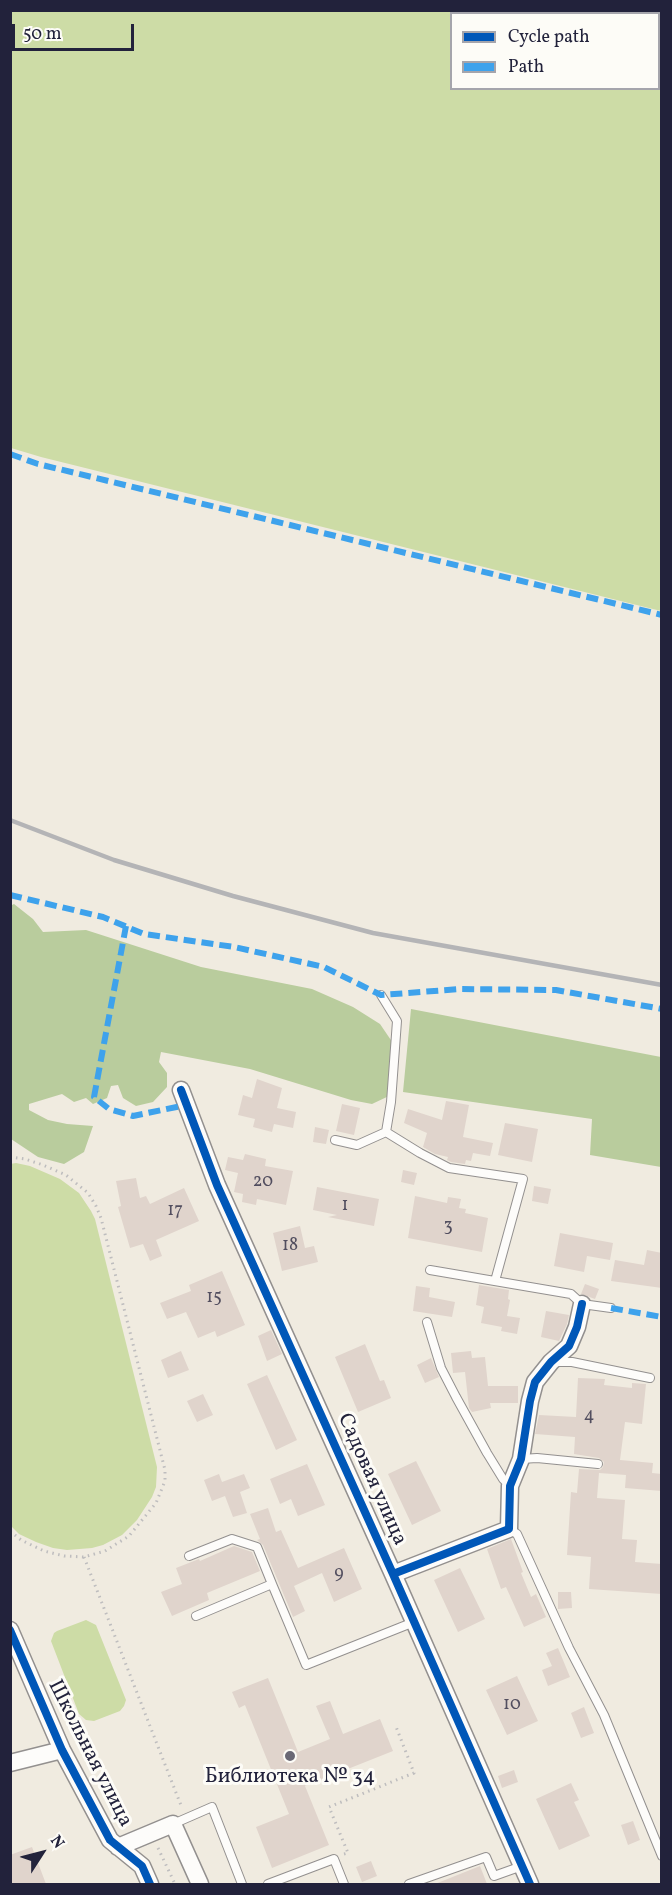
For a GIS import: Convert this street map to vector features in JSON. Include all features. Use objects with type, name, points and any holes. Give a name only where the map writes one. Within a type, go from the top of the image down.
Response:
[{"type":"street","name":"Садовая улица","points":[[181,1090],[217,1185],[530,1884]]},
{"type":"street","points":[[393,1574],[509,1529],[510,1486],[521,1459],[535,1382],[569,1346],[577,1327],[582,1304]]},
{"type":"street","name":"Школьная улица","points":[[10,1630],[62,1749],[110,1840],[142,1866],[150,1884]]},
{"type":"street","points":[[10,1763],[62,1749]]},
{"type":"street","points":[[118,1847],[180,1821],[200,1884]]},
{"type":"lane","points":[[381,995],[397,1021],[391,1102],[386,1132]]},
{"type":"lane","points":[[336,1140],[357,1145],[386,1132]]},
{"type":"lane","points":[[386,1132],[449,1168],[524,1179],[495,1281]]},
{"type":"lane","points":[[430,1270],[571,1294],[582,1304],[612,1308]]},
{"type":"lane","points":[[427,1322],[441,1368],[487,1453],[510,1486]]},
{"type":"lane","points":[[552,1362],[572,1362],[650,1378]]},
{"type":"lane","points":[[521,1459],[537,1458],[598,1464]]},
{"type":"lane","points":[[509,1529],[517,1534],[568,1648],[604,1715],[662,1856]]},
{"type":"lane","points":[[189,1556],[231,1539],[257,1547],[306,1665],[414,1622]]},
{"type":"lane","points":[[196,1616],[272,1584]]},
{"type":"lane","points":[[180,1821],[212,1807],[242,1884]]},
{"type":"lane","points":[[409,1884],[486,1857],[495,1876],[522,1866]]},
{"type":"lane","points":[[268,1884],[334,1858],[344,1884]]},
{"type":"path","points":[[10,1157],[43,1164],[66,1175],[88,1193],[96,1206],[163,1458],[165,1481],[156,1503],[140,1525],[118,1545],[95,1555],[64,1556],[44,1551],[10,1532]]},
{"type":"path","points":[[84,1557],[180,1821]]},
{"type":"path","points":[[334,1858],[348,1853],[329,1807],[414,1773],[395,1724]]},
{"type":"path","points":[[152,1833],[174,1884]]},
{"type":"green space","points":[[10,11],[661,11],[661,611],[11,448]]},
{"type":"green space","points":[[14,904],[33,919],[43,932],[86,930],[201,967],[312,989],[353,1007],[380,1024],[397,1049],[391,1095],[372,1104],[351,1100],[250,1069],[161,1052],[159,1062],[167,1073],[167,1087],[153,1102],[136,1106],[123,1098],[118,1085],[111,1086],[107,1098],[93,1104],[86,1098],[74,1102],[62,1094],[29,1104],[29,1110],[48,1120],[93,1126],[84,1152],[64,1164],[38,1157],[11,1139],[10,906]]},
{"type":"green space","points":[[411,1009],[661,1057],[661,1167],[590,1155],[592,1119],[403,1092]]},
{"type":"green space","points":[[10,1164],[30,1166],[60,1179],[79,1193],[95,1219],[157,1467],[156,1487],[137,1520],[122,1535],[92,1548],[67,1550],[53,1548],[19,1534],[11,1526]]},
{"type":"green space","points":[[86,1620],[96,1625],[126,1700],[120,1711],[94,1721],[86,1720],[79,1714],[51,1641],[57,1631]]},
{"type":"building","points":[[257,1079],[282,1088],[277,1108],[296,1112],[293,1128],[274,1124],[272,1132],[253,1127],[255,1119],[238,1115],[243,1095],[252,1098]]},
{"type":"building","points":[[446,1101],[469,1105],[463,1137],[493,1143],[490,1156],[473,1153],[471,1161],[466,1160],[465,1164],[451,1162],[447,1160],[448,1157],[435,1154],[423,1147],[427,1133],[404,1123],[408,1109],[442,1120]]},
{"type":"building","points":[[342,1104],[360,1108],[354,1135],[336,1131]]},
{"type":"building","points":[[505,1123],[538,1129],[532,1162],[498,1155]]},
{"type":"building","points":[[315,1127],[329,1130],[326,1144],[313,1142]]},
{"type":"building","points":[[245,1154],[266,1159],[265,1166],[293,1171],[286,1205],[257,1199],[256,1205],[242,1202],[243,1194],[234,1192],[238,1173],[225,1170],[228,1157],[243,1160]]},
{"type":"building","points":[[403,1170],[417,1173],[414,1185],[401,1182]]},
{"type":"building","points":[[136,1178],[140,1198],[146,1196],[150,1204],[184,1188],[199,1221],[156,1240],[162,1256],[150,1261],[143,1244],[130,1248],[118,1207],[121,1206],[116,1181]]},
{"type":"building","points":[[534,1186],[551,1189],[548,1204],[532,1201]]},
{"type":"building","points":[[317,1187],[379,1199],[374,1226],[328,1217],[337,1215],[313,1210]]},
{"type":"building","points":[[415,1196],[447,1203],[448,1197],[461,1199],[459,1208],[466,1209],[465,1213],[488,1218],[482,1252],[408,1238]]},
{"type":"building","points":[[300,1226],[305,1248],[314,1246],[318,1262],[282,1271],[273,1233]]},
{"type":"building","points":[[560,1233],[613,1243],[610,1260],[587,1256],[584,1272],[554,1266]]},
{"type":"building","points":[[647,1250],[662,1253],[662,1288],[611,1281],[615,1260],[644,1265]]},
{"type":"building","points":[[222,1271],[245,1325],[217,1337],[215,1331],[198,1338],[186,1312],[167,1319],[160,1303],[191,1291],[189,1285]]},
{"type":"building","points":[[585,1284],[599,1289],[595,1299],[581,1294]]},
{"type":"building","points":[[479,1285],[509,1290],[507,1316],[520,1318],[517,1334],[501,1331],[502,1327],[481,1323],[484,1307],[476,1305]]},
{"type":"building","points":[[416,1286],[430,1288],[429,1297],[455,1302],[452,1317],[413,1311]]},
{"type":"building","points":[[546,1311],[569,1315],[559,1341],[541,1337]]},
{"type":"building","points":[[271,1330],[282,1354],[267,1361],[258,1336]]},
{"type":"building","points":[[365,1344],[380,1381],[384,1380],[391,1398],[358,1412],[335,1357]]},
{"type":"building","points":[[181,1351],[189,1370],[168,1378],[161,1360]]},
{"type":"building","points":[[471,1351],[472,1358],[485,1357],[488,1386],[518,1386],[518,1403],[490,1403],[491,1408],[472,1412],[469,1408],[465,1372],[453,1373],[451,1353]]},
{"type":"building","points":[[431,1358],[439,1377],[425,1383],[417,1365]]},
{"type":"building","points":[[267,1375],[297,1440],[276,1450],[247,1384]]},
{"type":"building","points":[[578,1378],[605,1379],[604,1385],[632,1388],[632,1383],[646,1384],[642,1424],[625,1422],[620,1460],[653,1463],[652,1473],[662,1474],[662,1491],[625,1488],[626,1475],[599,1473],[597,1498],[625,1500],[622,1539],[637,1540],[635,1562],[662,1564],[662,1594],[589,1589],[591,1557],[567,1555],[571,1492],[577,1493],[579,1469],[600,1470],[604,1462],[599,1458],[574,1454],[575,1437],[535,1434],[539,1415],[576,1417]]},
{"type":"building","points":[[203,1394],[213,1415],[197,1422],[187,1401]]},
{"type":"building","points":[[416,1461],[441,1511],[412,1525],[388,1474]]},
{"type":"building","points":[[307,1464],[325,1505],[298,1516],[291,1499],[280,1504],[270,1479]]},
{"type":"building","points":[[219,1474],[222,1482],[244,1474],[250,1488],[240,1492],[247,1513],[233,1517],[225,1496],[212,1501],[204,1480]]},
{"type":"building","points":[[268,1508],[276,1532],[281,1530],[298,1568],[344,1548],[362,1589],[334,1602],[322,1573],[294,1586],[305,1611],[293,1617],[263,1545],[257,1540],[260,1539],[250,1514]]},
{"type":"building","points":[[511,1539],[531,1597],[536,1594],[546,1617],[524,1627],[506,1587],[501,1589],[487,1549]]},
{"type":"building","points":[[234,1546],[252,1552],[260,1571],[207,1593],[209,1600],[172,1616],[161,1592],[182,1584],[176,1568],[199,1559],[200,1561]]},
{"type":"building","points":[[460,1568],[485,1619],[458,1632],[434,1580]]},
{"type":"building","points":[[558,1592],[571,1592],[572,1608],[558,1609]]},
{"type":"building","points":[[558,1648],[570,1677],[548,1686],[542,1670],[552,1666],[546,1653]]},
{"type":"building","points":[[517,1676],[538,1721],[507,1735],[486,1690]]},
{"type":"building","points":[[268,1678],[298,1752],[330,1739],[316,1706],[330,1701],[343,1734],[380,1719],[393,1751],[305,1786],[329,1845],[272,1868],[256,1827],[289,1814],[245,1705],[239,1708],[232,1692]]},
{"type":"building","points":[[584,1707],[594,1733],[581,1738],[571,1713]]},
{"type":"building","points":[[514,1770],[518,1782],[502,1788],[498,1776]]},
{"type":"building","points":[[571,1783],[579,1800],[574,1802],[590,1836],[559,1850],[536,1799]]},
{"type":"building","points":[[633,1821],[640,1840],[628,1845],[621,1825]]},
{"type":"building","points":[[32,1847],[46,1884],[10,1884],[10,1855]]},
{"type":"building","points":[[371,1861],[377,1876],[362,1882],[356,1867]]},
{"type":"building","points":[[480,1866],[487,1884],[435,1884]]},
{"type":"railway","points":[[10,820],[114,860],[233,896],[373,933],[662,985]]},
{"type":"marked path","points":[[10,454],[38,464],[662,615]]},
{"type":"marked path","points":[[10,895],[103,917],[144,934],[234,947],[324,967],[381,995],[461,989],[556,990],[662,1009]]},
{"type":"marked path","points":[[126,926],[94,1097],[109,1109],[133,1116],[186,1105]]},
{"type":"marked path","points":[[611,1308],[662,1317]]},
{"type":"cycle path","points":[[181,1090],[217,1185],[530,1884]]},
{"type":"cycle path","points":[[393,1574],[509,1529],[510,1486],[521,1459],[535,1382],[551,1362],[569,1346],[577,1327],[582,1304]]},
{"type":"cycle path","points":[[10,1630],[62,1750],[110,1840],[142,1866],[150,1884]]},
{"type":"place","name":"Библиотека № 34","points":[[290,1756]]}]
